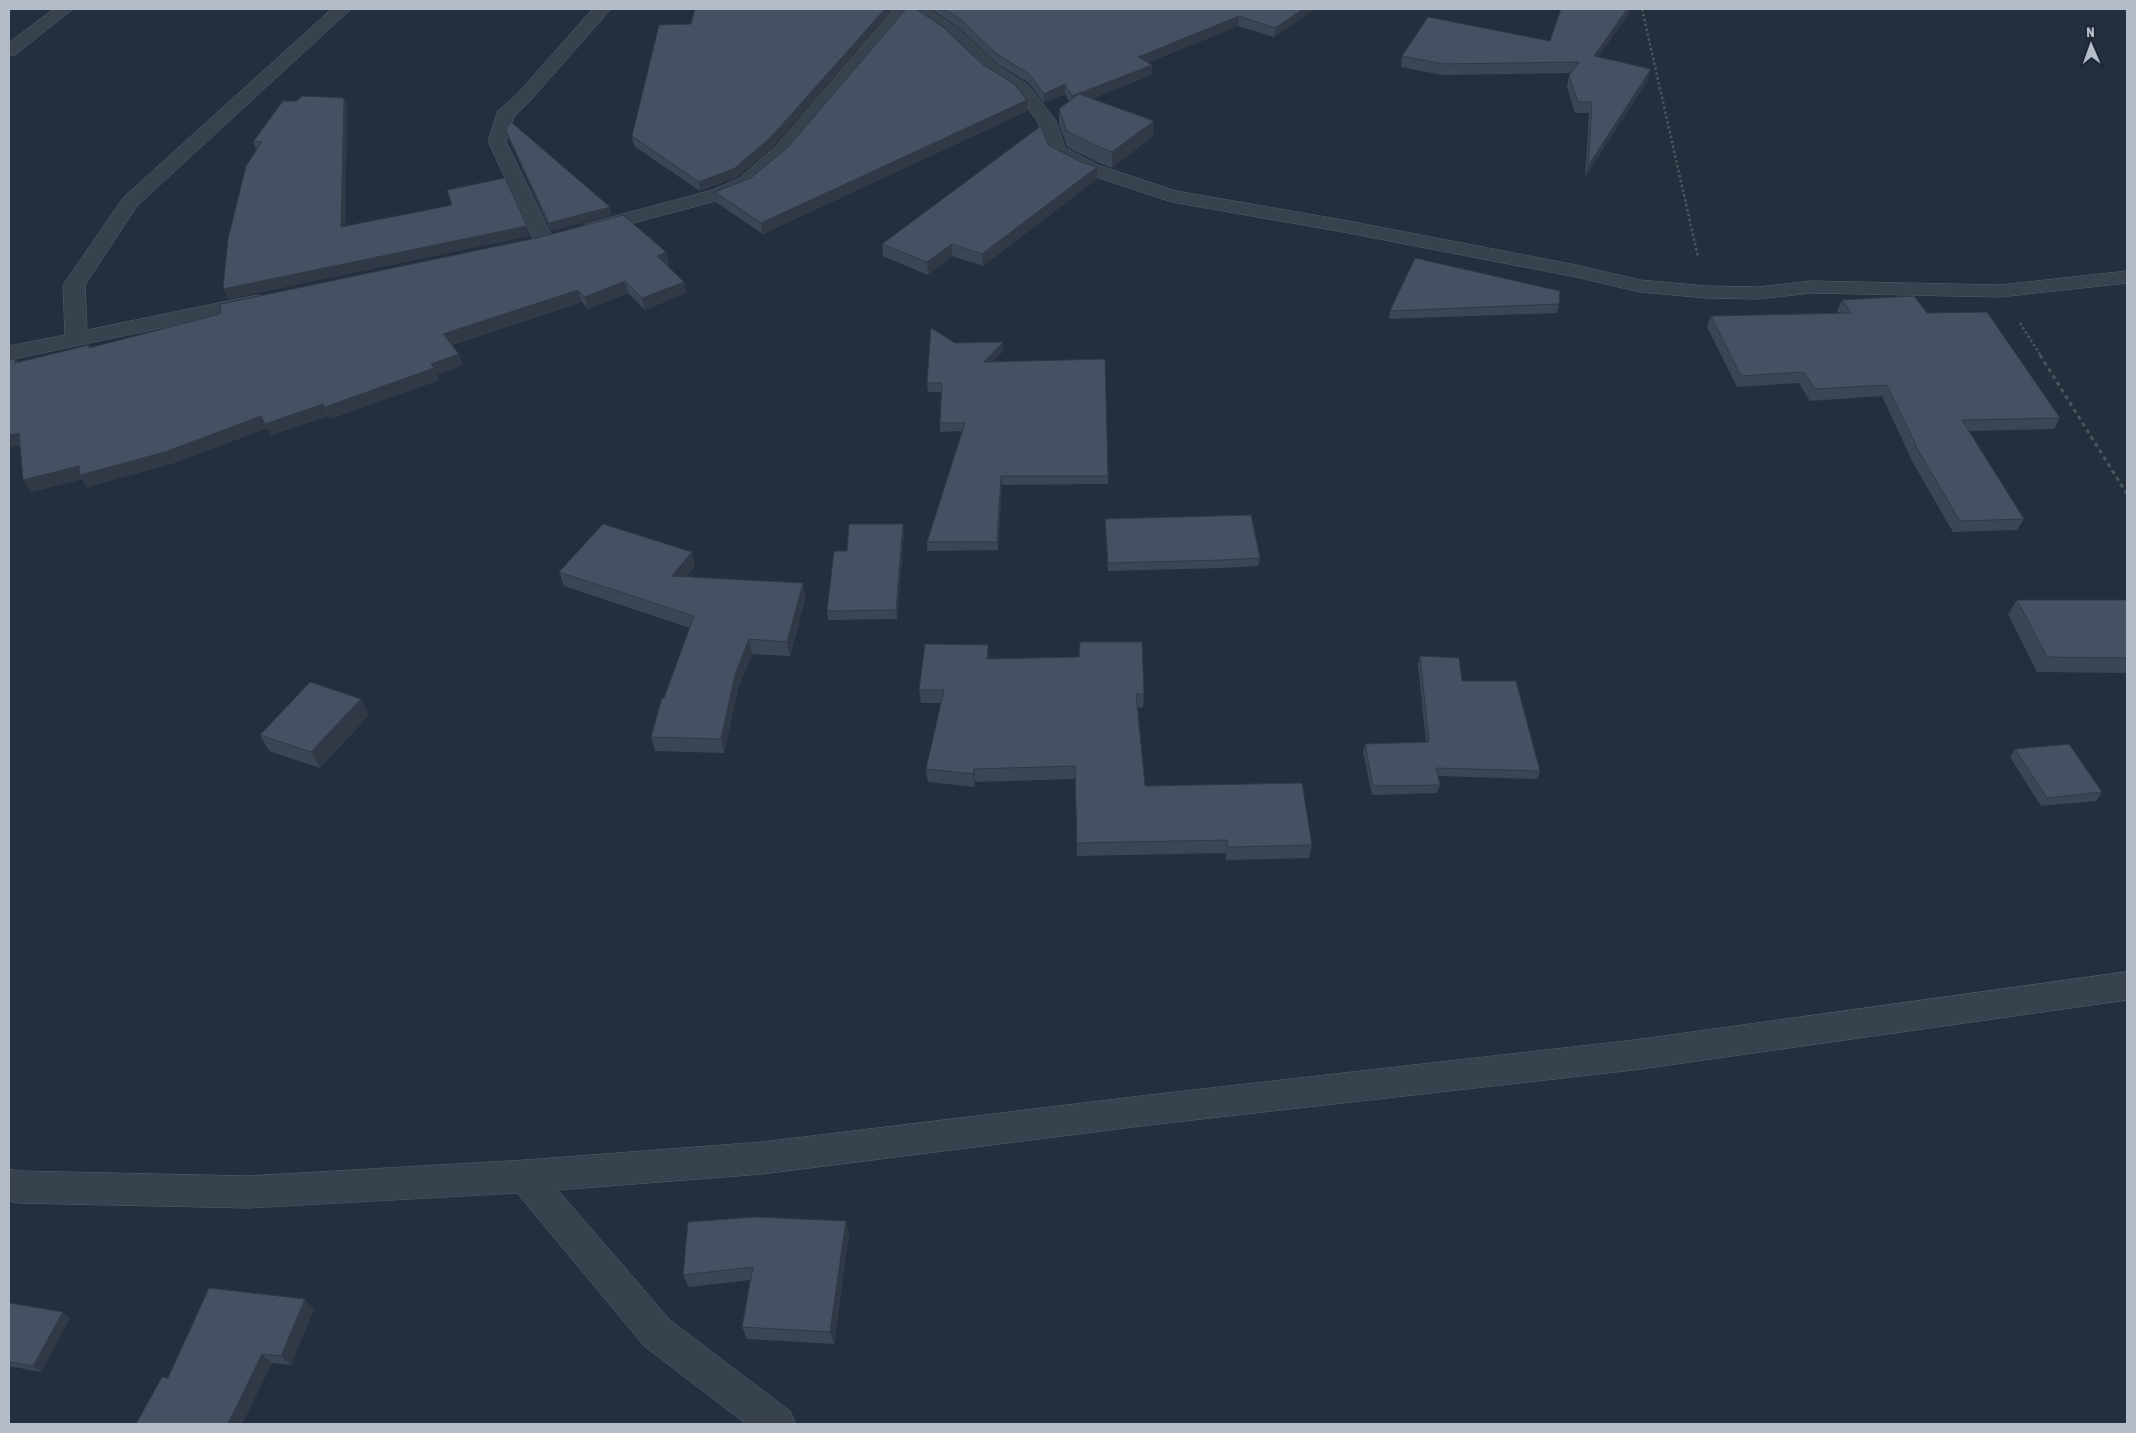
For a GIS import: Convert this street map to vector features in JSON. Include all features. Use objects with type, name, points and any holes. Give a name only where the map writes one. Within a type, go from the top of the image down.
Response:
[{"type":"street","points":[[9,51],[64,9]]},
{"type":"street","points":[[76,339],[74,284],[130,202],[342,9]]},
{"type":"street","points":[[602,9],[523,98],[505,115],[497,141],[550,239],[716,195],[745,184],[782,151],[904,9],[922,12],[950,32],[990,70],[1022,90],[1047,121],[1056,151],[1090,169],[1172,196],[1343,226],[1576,271],[1640,286],[1706,292],[1758,293],[1812,287],[2000,291],[2127,277]]},
{"type":"street","points":[[9,353],[271,298]]},
{"type":"street","points":[[9,1185],[248,1192],[525,1176],[762,1158],[1149,1110],[1634,1055],[2127,986]]},
{"type":"street","points":[[525,1176],[657,1333],[778,1424]]},
{"type":"path","points":[[1642,9],[1706,292]]},
{"type":"path","points":[[2000,291],[2127,494]]},
{"type":"building","points":[[695,9],[885,9],[772,136],[735,168],[699,182],[632,136],[659,25],[691,24]]},
{"type":"building","points":[[906,9],[916,9],[943,27],[982,64],[1014,84],[1027,100],[761,223],[715,192],[751,178],[789,146]]},
{"type":"building","points":[[944,9],[1303,9],[1275,28],[1239,16],[1138,57],[1152,65],[1072,96],[1065,84],[1044,94],[1029,74],[997,54],[958,17]]},
{"type":"building","points":[[1561,9],[1627,9],[1594,56],[1651,69],[1588,166],[1592,102],[1578,102],[1569,76],[1579,62],[1444,64],[1402,56],[1428,17],[1550,41]]},
{"type":"building","points":[[1079,94],[1154,121],[1112,152],[1067,131],[1059,109]]},
{"type":"building","points":[[302,96],[344,98],[341,227],[452,205],[447,190],[505,178],[527,226],[223,289],[228,239],[246,166],[262,142],[253,142],[283,101],[297,101]]},
{"type":"building","points":[[510,121],[610,207],[549,223],[506,131]]},
{"type":"building","points":[[1041,126],[1048,145],[1083,163],[1097,167],[982,254],[952,244],[927,262],[882,244]]},
{"type":"building","points":[[623,215],[666,252],[657,256],[684,282],[642,298],[625,281],[585,297],[578,290],[443,334],[459,354],[431,364],[434,368],[325,407],[323,404],[265,424],[261,416],[165,452],[80,475],[79,466],[23,480],[19,433],[9,435],[9,360],[15,359],[15,363],[89,345],[89,348],[220,314],[221,304],[541,237]]},
{"type":"building","points":[[1415,258],[1560,291],[1559,304],[1390,311]]},
{"type":"building","points":[[1914,296],[1927,313],[1987,312],[2060,418],[1962,420],[2024,519],[1960,521],[1919,452],[1887,385],[1815,389],[1804,372],[1741,376],[1711,316],[1851,313],[1842,300]]},
{"type":"building","points":[[931,328],[955,343],[1003,342],[984,362],[1105,359],[1108,476],[1001,476],[997,542],[927,542],[965,423],[940,423],[942,383],[927,383]]},
{"type":"building","points":[[1251,515],[1260,558],[1108,563],[1105,519]]},
{"type":"building","points":[[603,524],[692,552],[672,576],[803,583],[787,642],[749,639],[735,675],[721,739],[651,737],[662,698],[664,698],[694,616],[559,572]]},
{"type":"building","points":[[849,524],[903,524],[896,610],[827,611],[834,551],[847,551]]},
{"type":"building","points":[[2017,600],[2127,600],[2127,658],[2047,657]]},
{"type":"building","points":[[1080,642],[1142,642],[1144,694],[1136,694],[1145,786],[1302,783],[1312,845],[1228,847],[1227,840],[1077,843],[1075,766],[974,769],[973,774],[926,769],[944,690],[919,690],[925,644],[988,645],[987,659],[1079,657]]},
{"type":"building","points":[[1420,656],[1459,658],[1462,681],[1516,681],[1540,771],[1436,768],[1440,785],[1373,786],[1365,744],[1429,742]]},
{"type":"building","points":[[310,682],[361,699],[311,752],[260,735]]},
{"type":"building","points":[[2069,744],[2102,792],[2047,798],[2015,749]]},
{"type":"building","points":[[755,1217],[846,1221],[830,1332],[742,1327],[753,1267],[683,1275],[688,1222]]},
{"type":"building","points":[[209,1288],[305,1299],[281,1356],[262,1354],[228,1424],[136,1424],[162,1377],[168,1378]]},
{"type":"building","points":[[9,1303],[63,1312],[33,1366],[9,1362]]}]
